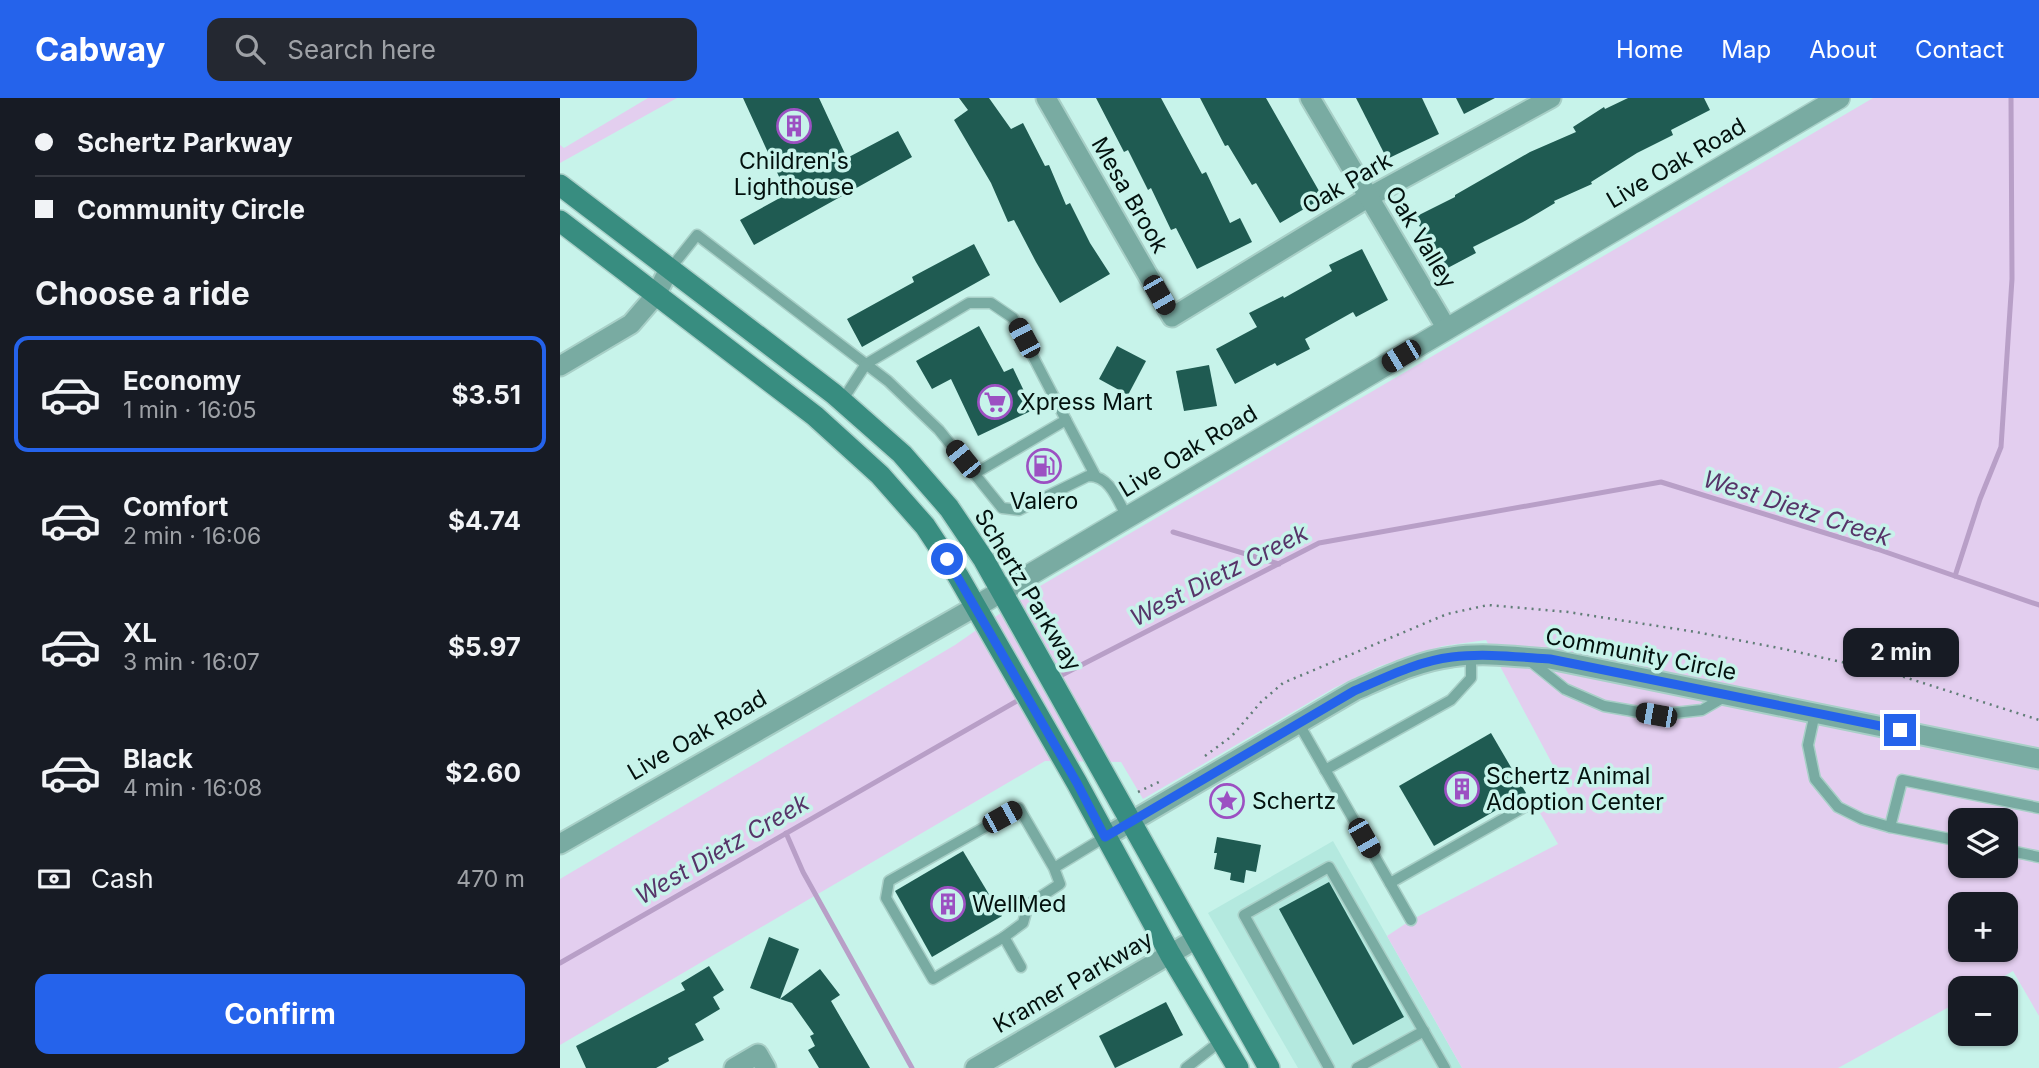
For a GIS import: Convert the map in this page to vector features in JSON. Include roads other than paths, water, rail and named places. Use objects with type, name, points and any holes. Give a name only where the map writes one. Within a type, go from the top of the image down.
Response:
[{"type":"main road","name":"Schertz Parkway","points":[[560,185],[842,401],[902,454],[949,508],[984,560],[1269,1068]]},
{"type":"main road","points":[[560,220],[815,416],[880,475],[925,526],[1077,783],[1170,954],[1238,1068]]},
{"type":"main road","points":[[1223,1039],[1245,1027]]},
{"type":"street","name":"Mesa Brook","points":[[1046,98],[1172,317]]},
{"type":"street","name":"Oak Valley","points":[[1310,98],[1447,329]]},
{"type":"street","name":"Oak Park","points":[[1172,317],[1369,197],[1551,98]]},
{"type":"street","name":"Live Oak Road","points":[[560,844],[1001,592],[1839,98]]},
{"type":"street","points":[[560,366],[631,324],[656,295],[669,269]]},
{"type":"street","name":"Community Circle","points":[[1105,837],[1354,691],[1396,673],[1451,657],[1550,659],[2039,759]]},
{"type":"street","name":"Kramer Parkway","points":[[975,1068],[1196,939]]},
{"type":"street","points":[[734,1068],[762,1061]]},
{"type":"lane","points":[[669,269],[697,234],[888,381],[939,430],[1002,508],[1011,510],[1029,506],[1095,475],[1105,479],[1127,517]]},
{"type":"lane","points":[[842,401],[866,364],[970,303],[991,303],[1013,318],[1095,475]]},
{"type":"lane","points":[[974,474],[1066,420]]},
{"type":"lane","points":[[1325,770],[1451,699],[1471,678],[1471,657]]},
{"type":"lane","points":[[1526,657],[1565,689],[1604,706],[1656,715],[1702,710],[1728,695]]},
{"type":"lane","points":[[1815,713],[1808,745],[1815,779],[1838,807],[1862,819],[1948,839]]},
{"type":"lane","points":[[1299,724],[1411,920]]},
{"type":"lane","points":[[1890,827],[1902,780],[2039,808]]},
{"type":"lane","points":[[1390,883],[1526,806]]},
{"type":"lane","points":[[1018,808],[1054,868],[1060,884],[1028,905],[1023,923],[933,979],[886,898],[889,881],[1018,808]]},
{"type":"lane","points":[[1054,868],[1105,837]]},
{"type":"lane","points":[[2018,853],[2039,857]]},
{"type":"lane","points":[[1329,1068],[1244,915],[1329,867],[1445,1068]]},
{"type":"lane","points":[[1004,937],[1021,967]]},
{"type":"lane","points":[[1357,1068],[1424,1031]]},
{"type":"lane","points":[[1186,1068],[1223,1039]]},
{"type":"waterway","points":[[1955,576],[1980,499],[2001,447],[2012,279],[2011,98]]},
{"type":"waterway","name":"West Dietz Creek","points":[[1056,678],[1319,543],[1661,482],[1877,549],[2039,605]]},
{"type":"waterway","points":[[1173,532],[1279,564]]},
{"type":"waterway","name":"West Dietz Creek","points":[[560,963],[1024,697]]},
{"type":"waterway","points":[[786,833],[803,872],[912,1068]]},
{"type":"place","name":"Children's Lighthouse","points":[[794,126]]},
{"type":"place","name":"Xpress Mart","points":[[995,402]]},
{"type":"place","name":"Valero","points":[[1044,466]]},
{"type":"place","name":"Schertz Animal Adoption Center","points":[[1462,789]]},
{"type":"place","name":"Schertz","points":[[1227,801]]},
{"type":"place","name":"WellMed","points":[[948,904]]}]
